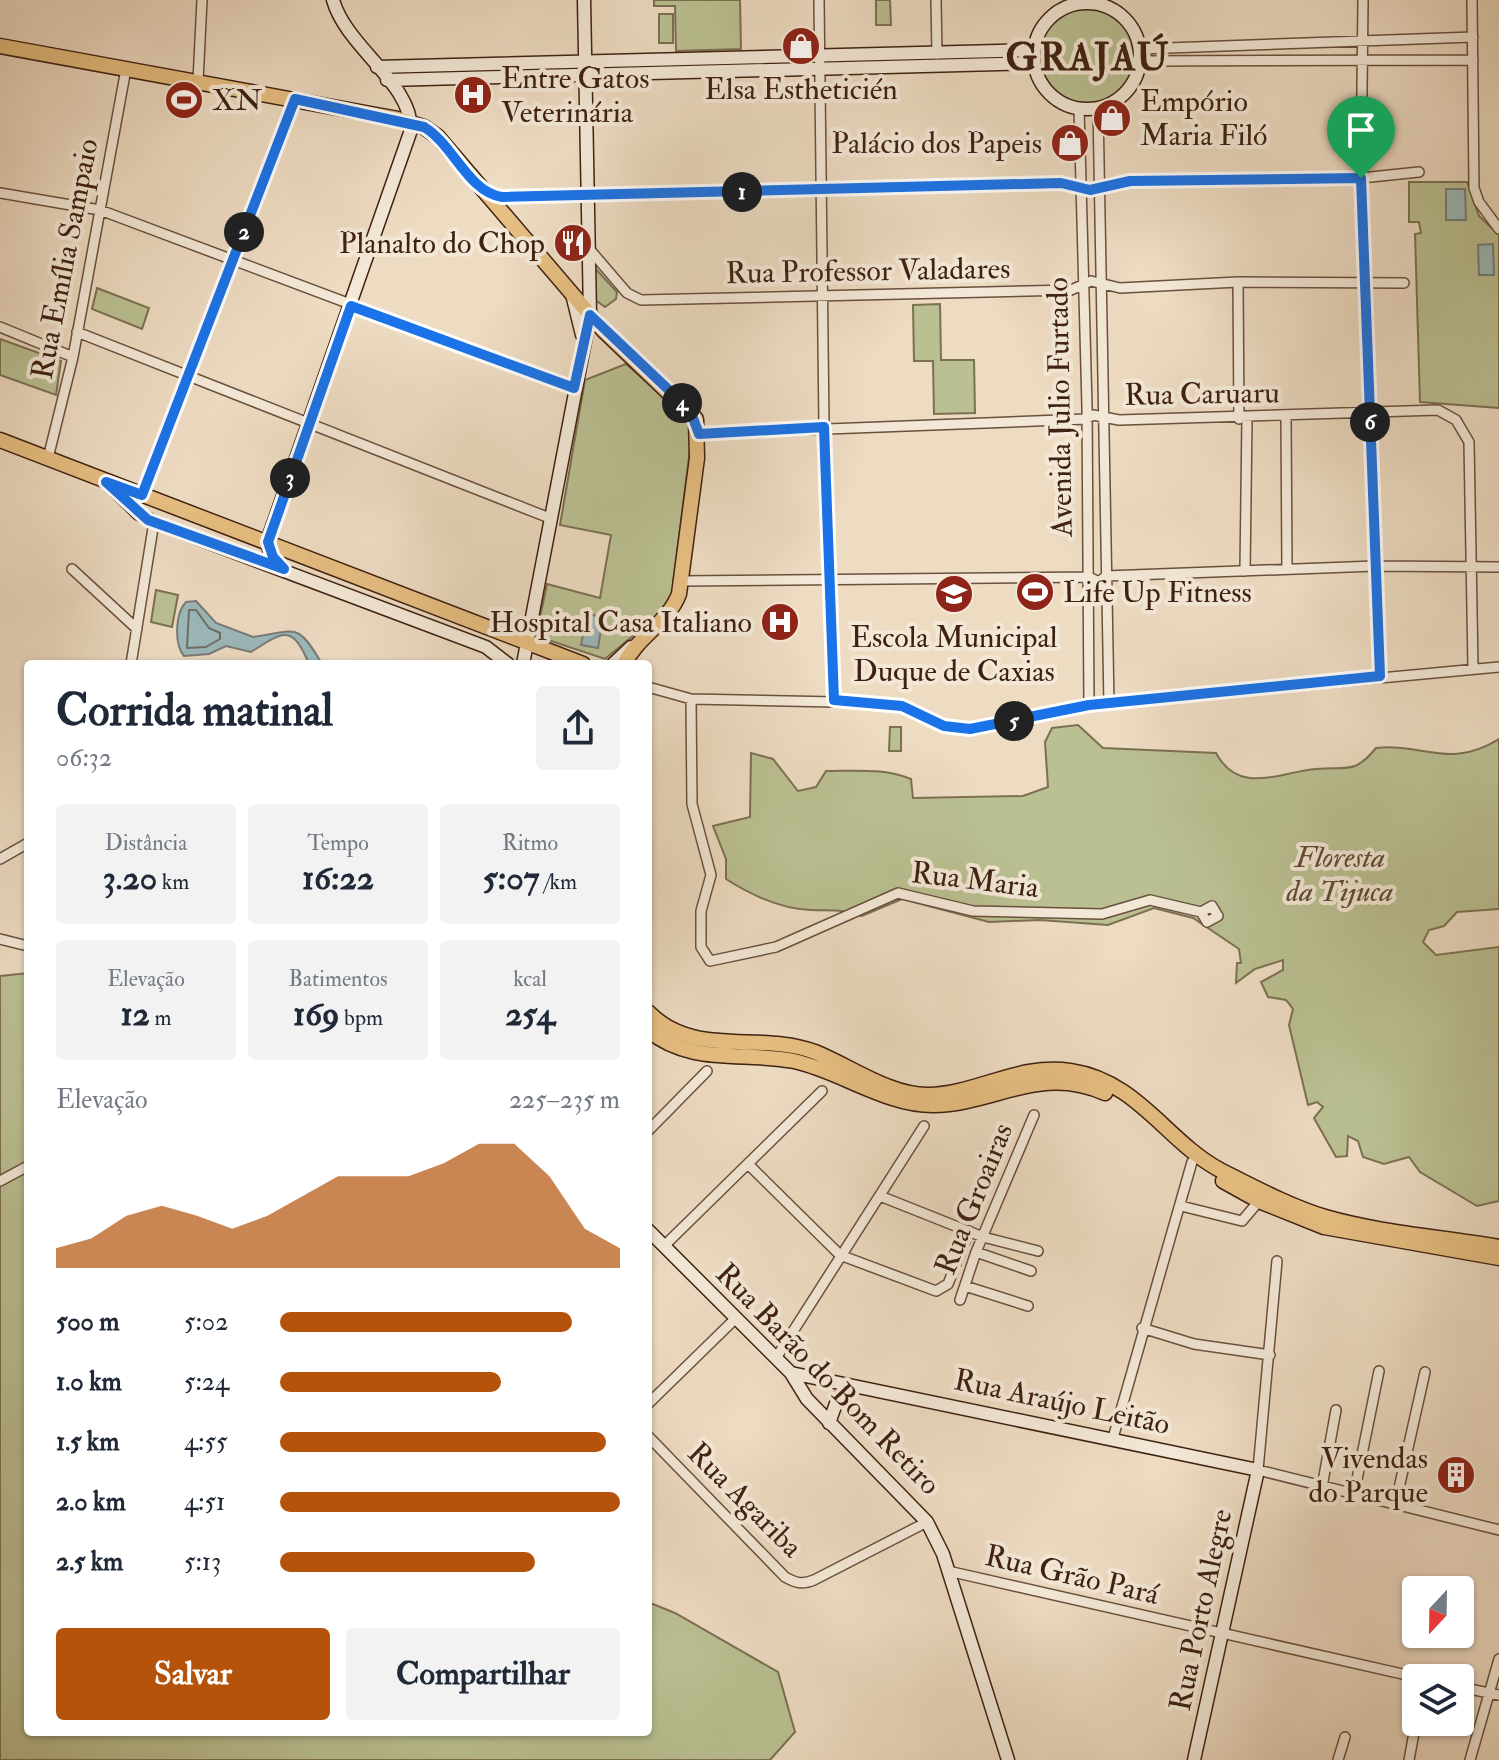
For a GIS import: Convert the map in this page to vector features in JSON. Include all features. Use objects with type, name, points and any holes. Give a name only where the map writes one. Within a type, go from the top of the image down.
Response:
[{"type":"main road","points":[[284,569],[273,557],[268,542],[407,146],[411,122],[405,102],[343,22],[333,0]]},
{"type":"main road","points":[[524,660],[583,338],[590,315],[584,0]]},
{"type":"main road","points":[[1088,1],[1117,11],[1131,26],[1140,55],[1129,90],[1115,101],[1098,108],[1079,108],[1054,97],[1037,75],[1034,56],[1037,35],[1050,18],[1088,1]]},
{"type":"main road","points":[[0,46],[411,122],[438,137],[590,315],[690,410],[699,434],[681,581],[670,611],[617,660]]},
{"type":"main road","points":[[387,80],[585,76],[937,54],[1034,56]]},
{"type":"main road","points":[[377,67],[585,60],[821,62],[1034,56]]},
{"type":"main road","points":[[571,291],[583,338]]},
{"type":"main road","points":[[0,440],[573,660]]},
{"type":"main road","points":[[106,482],[139,514],[154,522],[486,647],[503,660]]},
{"type":"main road","points":[[627,660],[648,631]]},
{"type":"main road","points":[[652,1015],[666,1027],[691,1038],[802,1048],[913,1094],[937,1094],[1040,1070],[1078,1072],[1133,1097],[1195,1154],[1217,1168],[1301,1207],[1341,1220],[1499,1247]]},
{"type":"main road","points":[[652,1032],[691,1053],[794,1061],[918,1104],[953,1102],[1040,1082],[1086,1086],[1129,1105],[1192,1162],[1259,1201],[1299,1219],[1343,1231],[1499,1258]]},
{"type":"main road","name":"Rua Barão do Bom Retiro","points":[[652,1234],[791,1373],[807,1399],[910,1501],[927,1522],[948,1571],[1008,1760]]},
{"type":"main road","name":"Rua Araújo Leitão","points":[[791,1373],[1258,1470]]},
{"type":"main road","points":[[829,1423],[838,1398],[851,1386]]},
{"type":"main road","name":"Rua Porto Alegre","points":[[1194,1760],[1258,1470]]},
{"type":"street","points":[[198,81],[202,0]]},
{"type":"street","points":[[819,0],[824,427],[834,700]]},
{"type":"street","points":[[936,0],[937,54]]},
{"type":"street","points":[[1363,0],[1361,178],[1380,676]]},
{"type":"street","points":[[1472,0],[1474,188],[1479,202],[1499,229]]},
{"type":"street","points":[[1140,55],[1473,37]]},
{"type":"street","points":[[1140,55],[1473,60]]},
{"type":"street","name":"Rua Emília Sampaio","points":[[48,458],[73,357],[126,69]]},
{"type":"street","points":[[142,495],[295,99]]},
{"type":"street","name":"Avenida Julio Furtado","points":[[1079,108],[1089,705]]},
{"type":"street","name":"Avenida Julio Furtado","points":[[1098,108],[1101,423],[1109,704]]},
{"type":"street","points":[[486,193],[502,197],[1082,182],[1090,190],[1098,182],[1361,178],[1419,172]]},
{"type":"street","points":[[0,193],[100,210],[574,388]]},
{"type":"street","name":"Rua Professor Valadares","points":[[591,251],[627,293],[641,300],[1084,291],[1093,299],[1100,290],[1120,288],[1238,282],[1404,283]]},
{"type":"street","name":"Rua Professor Valadares","points":[[1084,291],[1091,281],[1100,290]]},
{"type":"street","points":[[1238,282],[1245,571]]},
{"type":"street","points":[[0,327],[73,357]]},
{"type":"street","points":[[77,332],[552,519]]},
{"type":"street","name":"Rua Caruaru","points":[[699,434],[824,427],[1086,423],[1093,415],[1101,423],[1438,410],[1462,427],[1469,442],[1473,667]]},
{"type":"street","points":[[1286,417],[1287,569]]},
{"type":"street","points":[[132,660],[154,522]]},
{"type":"street","points":[[681,581],[1089,575],[1099,582],[1106,574],[1375,566],[1499,567]]},
{"type":"street","points":[[72,569],[137,629]]},
{"type":"street","points":[[652,688],[691,699],[834,700],[902,706],[927,720],[958,729],[1089,705],[1499,667]]},
{"type":"street","name":"Rua Maria","points":[[691,699],[692,804],[711,875],[701,911],[705,956],[718,961],[776,947],[898,893],[973,911],[1102,914],[1150,900],[1201,912]]},
{"type":"street","points":[[0,859],[24,845]]},
{"type":"street","points":[[0,939],[24,945]]},
{"type":"street","points":[[652,1127],[707,1071]]},
{"type":"street","points":[[664,1246],[822,1091]]},
{"type":"street","name":"Rua Groairas","points":[[960,1300],[976,1252],[1034,1115]]},
{"type":"street","points":[[776,1358],[924,1126]]},
{"type":"street","points":[[1113,1438],[1192,1162]]},
{"type":"street","points":[[748,1164],[840,1255],[936,1291],[948,1284],[969,1231]]},
{"type":"street","points":[[0,1181],[24,1168]]},
{"type":"street","points":[[880,1196],[983,1237],[1038,1251]]},
{"type":"street","points":[[1181,1206],[1242,1221],[1259,1201]]},
{"type":"street","points":[[976,1252],[1031,1271]]},
{"type":"street","points":[[1258,1470],[1277,1261]]},
{"type":"street","points":[[965,1286],[1028,1306]]},
{"type":"street","points":[[652,1400],[736,1318]]},
{"type":"street","points":[[1142,1328],[1194,1344],[1270,1355]]},
{"type":"street","points":[[1354,1494],[1379,1371]]},
{"type":"street","points":[[1395,1506],[1425,1372]]},
{"type":"street","points":[[1322,1487],[1336,1410]]},
{"type":"street","name":"Rua Agariba","points":[[652,1440],[785,1577],[803,1585],[927,1522]]},
{"type":"street","name":"Rua Araújo Leitão","points":[[1258,1470],[1499,1530]]},
{"type":"street","name":"Rua Grão Pará","points":[[948,1571],[1402,1674]]},
{"type":"street","points":[[1470,1760],[1494,1694],[1499,1659]]},
{"type":"street","points":[[1474,1690],[1494,1694]]},
{"type":"street","points":[[1409,1760],[1413,1736]]},
{"type":"street","points":[[1338,1760],[1345,1737]]},
{"type":"green space","points":[[654,0],[740,0],[741,49],[676,51],[675,6],[654,6]]},
{"type":"green space","points":[[876,0],[890,0],[891,25],[876,25]]},
{"type":"green space","points":[[1088,7],[1106,11],[1122,21],[1132,37],[1136,55],[1132,73],[1122,89],[1106,99],[1088,103],[1070,99],[1054,89],[1044,73],[1040,55],[1044,37],[1054,21],[1070,11]]},
{"type":"green space","points":[[659,14],[673,14],[673,43],[659,43]]},
{"type":"green space","points":[[1409,182],[1467,182],[1479,216],[1499,235],[1499,408],[1420,402],[1415,234],[1421,233],[1419,222],[1409,222]]},
{"type":"green space","points":[[593,266],[617,292],[616,299],[605,307],[591,297]]},
{"type":"green space","points":[[97,288],[149,308],[142,329],[92,309]]},
{"type":"green space","points":[[940,304],[941,360],[974,360],[975,413],[934,414],[933,361],[914,361],[913,305]]},
{"type":"green space","points":[[0,339],[61,361],[56,395],[0,375]]},
{"type":"green space","points":[[626,364],[684,414],[692,433],[672,594],[664,610],[605,659],[536,636],[547,584],[600,598],[611,535],[560,525],[585,380]]},
{"type":"green space","points":[[156,590],[178,595],[172,627],[151,622]]},
{"type":"green space","name":"Floresta da Tijuca","points":[[1078,725],[1103,748],[1216,753],[1225,766],[1248,778],[1349,768],[1362,762],[1376,748],[1465,753],[1499,739],[1499,909],[1457,912],[1444,926],[1429,930],[1423,942],[1436,955],[1499,947],[1499,1201],[1477,1206],[1420,1172],[1409,1157],[1384,1164],[1363,1157],[1358,1141],[1348,1136],[1347,1156],[1336,1157],[1314,1118],[1323,1107],[1317,1102],[1308,1105],[1289,1025],[1293,1009],[1286,1000],[1268,997],[1261,982],[1283,970],[1283,960],[1255,969],[1236,983],[1237,963],[1241,963],[1239,949],[1193,918],[1154,908],[1108,925],[1040,920],[989,922],[902,899],[862,916],[843,911],[789,907],[756,896],[726,879],[726,859],[713,826],[750,817],[751,753],[773,759],[798,791],[816,787],[826,771],[859,771],[890,773],[911,779],[913,798],[1023,796],[1048,787],[1045,742],[1052,728]]},
{"type":"green space","points":[[890,727],[901,727],[901,751],[889,751]]},
{"type":"green space","points":[[24,973],[24,1736],[652,1736],[652,1604],[675,1613],[778,1672],[795,1732],[770,1760],[0,1760],[0,976]]},
{"type":"water","points":[[1446,189],[1465,189],[1466,220],[1446,220]]},
{"type":"water","points":[[1493,244],[1494,275],[1479,275],[1478,245]]},
{"type":"water","points":[[196,601],[216,623],[253,637],[295,632],[307,641],[319,660],[307,660],[297,642],[286,635],[251,652],[226,646],[209,654],[184,656],[177,637],[180,613],[186,602]]},
{"type":"water","points":[[587,614],[603,617],[598,648],[581,645]]},
{"type":"place","name":"Elsa Estheticién","points":[[801,46]]},
{"type":"place","name":"Entre Gatos Veterinária","points":[[473,95]]},
{"type":"place","name":"XN","points":[[184,100]]},
{"type":"place","name":"Empório Maria Filó","points":[[1112,118]]},
{"type":"place","name":"Palácio dos Papeis","points":[[1070,143]]},
{"type":"place","name":"Planalto do Chop","points":[[573,243]]},
{"type":"place","name":"Life Up Fitness","points":[[1035,592]]},
{"type":"place","name":"Escola Municipal Duque de Caxias","points":[[954,594]]},
{"type":"place","name":"Hospital Casa Italiano","points":[[780,622]]},
{"type":"place","name":"Vivendas do Parque","points":[[1456,1475]]},
{"type":"district","name":"GRAJAÚ","points":[[1088,58]]},
{"type":"route","points":[[295,99],[424,127],[438,137],[486,193],[502,197],[1061,183],[1090,190],[1130,181],[1361,178],[1380,676],[1089,705],[970,729],[944,726],[902,706],[834,700],[824,427],[699,434],[696,419],[690,410],[590,315],[574,388],[351,306],[268,542],[273,557],[284,569],[148,520],[106,482],[142,495],[295,99]]}]
